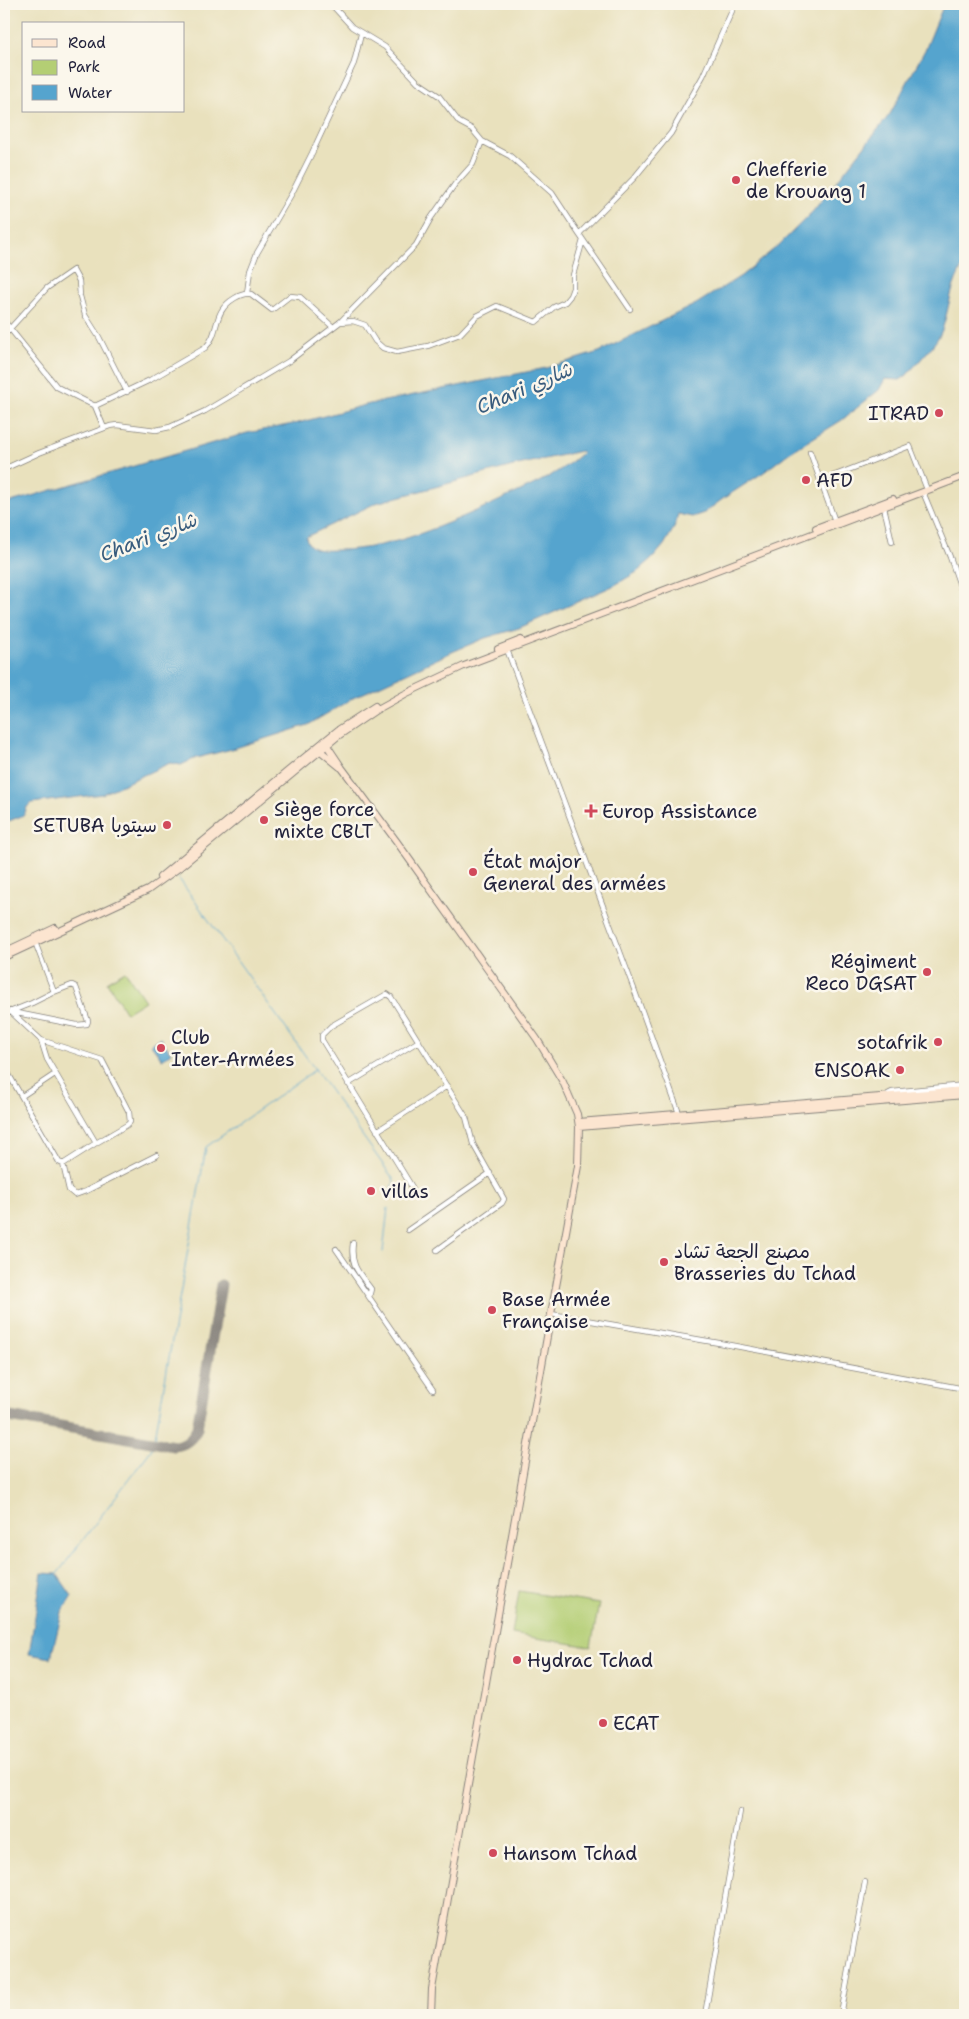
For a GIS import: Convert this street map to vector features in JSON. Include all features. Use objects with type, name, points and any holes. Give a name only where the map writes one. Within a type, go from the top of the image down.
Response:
[{"type":"main road","points":[[835,523],[884,507],[965,471]]},
{"type":"main road","points":[[4,957],[146,886],[364,712],[422,680],[924,489],[965,476]]},
{"type":"main road","points":[[326,742],[405,694],[506,648]]},
{"type":"main road","points":[[333,759],[338,736]]},
{"type":"main road","points":[[326,742],[333,759]]},
{"type":"main road","points":[[318,748],[342,768],[397,842],[537,1040],[563,1082],[577,1114],[579,1124],[580,1136],[575,1185],[432,1989],[431,2015]]},
{"type":"main road","points":[[4,952],[148,890],[180,867],[312,757],[318,748]]},
{"type":"main road","points":[[312,757],[333,759]]},
{"type":"main road","points":[[579,1124],[886,1099],[965,1090]]},
{"type":"main road","points":[[886,1099],[965,1095]]},
{"type":"main road","points":[[577,1114],[588,1124]]},
{"type":"main road","points":[[580,1136],[588,1124]]},
{"type":"street","points":[[331,4],[352,27],[385,47],[418,82],[439,96],[454,117],[472,129],[482,141],[510,156],[552,193],[630,309]]},
{"type":"street","points":[[579,234],[634,178],[671,133],[703,76],[735,4]]},
{"type":"street","points":[[246,293],[250,271],[257,252],[292,193],[312,153],[354,63],[361,34]]},
{"type":"street","points":[[4,469],[39,453],[104,428],[117,425],[156,430],[170,427],[188,420],[276,370],[340,322],[389,274],[418,242],[431,218],[455,184],[473,164],[482,141]]},
{"type":"street","points":[[340,322],[353,321],[365,325],[382,348],[397,352],[428,346],[460,334],[477,316],[497,306],[536,322],[554,307],[565,302],[570,296],[573,288],[573,275],[583,240]]},
{"type":"street","points":[[4,335],[47,288],[73,270],[79,281],[80,296],[85,315],[99,337],[127,392]]},
{"type":"street","points":[[246,293],[259,299],[272,310],[290,296],[300,297],[333,327]]},
{"type":"street","points":[[95,406],[127,392],[205,348],[211,340],[221,310],[230,301],[246,293]]},
{"type":"street","points":[[4,321],[57,387],[95,406],[104,428]]},
{"type":"street","points":[[820,481],[910,446],[965,600]]},
{"type":"street","points":[[810,452],[835,523]]},
{"type":"street","points":[[884,507],[892,542]]},
{"type":"street","points":[[506,648],[680,1117]]},
{"type":"street","points":[[31,942],[54,992]]},
{"type":"street","points":[[4,1017],[10,1011],[72,985],[76,987],[88,1021],[87,1024],[77,1025],[10,1011]]},
{"type":"street","points":[[412,1187],[322,1040],[322,1035],[331,1026],[387,994],[391,996],[466,1117],[472,1144],[504,1199],[502,1203],[437,1250]]},
{"type":"street","points":[[10,1011],[41,1040],[96,1056],[102,1060],[107,1066],[129,1112],[130,1122],[62,1164]]},
{"type":"street","points":[[41,1040],[47,1059],[55,1074],[96,1143]]},
{"type":"street","points":[[348,1084],[419,1041]]},
{"type":"street","points":[[4,1066],[50,1147],[62,1164],[69,1190],[76,1195],[158,1155]]},
{"type":"street","points":[[22,1096],[55,1074]]},
{"type":"street","points":[[886,1099],[892,1092],[965,1085]]},
{"type":"street","points":[[377,1131],[447,1086]]},
{"type":"street","points":[[408,1230],[490,1172]]},
{"type":"street","points":[[353,1243],[351,1255],[354,1267],[371,1288],[369,1297]]},
{"type":"street","points":[[336,1249],[433,1390]]},
{"type":"street","points":[[551,1314],[965,1389]]},
{"type":"street","points":[[705,2015],[740,1811]]},
{"type":"street","points":[[841,2015],[865,1882]]},
{"type":"green space","points":[[125,971],[145,1001],[126,1013],[107,982]]},
{"type":"green space","points":[[519,1591],[599,1604],[591,1647],[512,1634]]},
{"type":"water","name":"Chari شاري","points":[[944,4],[965,4],[965,264],[953,287],[939,336],[906,376],[900,380],[885,379],[879,390],[842,420],[789,453],[704,513],[692,517],[678,514],[674,528],[664,545],[653,558],[637,572],[615,585],[519,628],[485,638],[452,652],[353,698],[308,725],[232,749],[196,758],[181,765],[170,763],[102,794],[32,803],[27,807],[24,815],[4,823],[4,504],[247,433],[298,423],[365,405],[546,368],[599,352],[696,304],[741,276],[779,245],[814,210],[890,114],[926,48]],"holes":[[[581,451],[582,453],[562,469],[528,487],[457,519],[398,541],[358,549],[319,550],[311,546],[306,538],[376,503],[513,466]]]},
{"type":"water","name":"Club Inter-Armées","points":[[160,1037],[171,1053],[162,1059],[151,1044]]},
{"type":"water","points":[[42,1573],[57,1574],[72,1596],[62,1612],[51,1658],[29,1654]]},
{"type":"waterway","points":[[177,876],[394,1180],[390,1198]]},
{"type":"waterway","points":[[57,1574],[151,1450],[154,1443],[206,1147],[316,1069]]},
{"type":"waterway","points":[[383,1252],[388,1208]]},
{"type":"taxiway","points":[[4,1416],[174,1446],[185,1443],[191,1438],[197,1428],[221,1285]]},
{"type":"place","name":"Chefferie de Krouang 1","points":[[736,180]]},
{"type":"place","name":"ITRAD","points":[[939,413]]},
{"type":"place","name":"AFD","points":[[806,480]]},
{"type":"place","name":"Europ Assistance","points":[[591,811]]},
{"type":"place","name":"Siège force mixte CBLT","points":[[264,820]]},
{"type":"place","name":"SETUBA سيتوبا","points":[[167,825]]},
{"type":"place","name":"État major General des armées","points":[[473,872]]},
{"type":"place","name":"Régiment Reco DGSAT","points":[[927,972]]},
{"type":"place","name":"sotafrik","points":[[938,1042]]},
{"type":"place","name":"Club Inter-Armées","points":[[161,1048]]},
{"type":"place","name":"ENSOAK","points":[[900,1070]]},
{"type":"place","name":"villas","points":[[371,1191]]},
{"type":"place","name":"مصنع الجعة تشاد Brasseries du Tchad","points":[[664,1262]]},
{"type":"place","name":"Base Armée Française","points":[[492,1310]]},
{"type":"place","name":"Hydrac Tchad","points":[[517,1660]]},
{"type":"place","name":"ECAT","points":[[603,1723]]},
{"type":"place","name":"Hansom Tchad","points":[[493,1853]]}]
